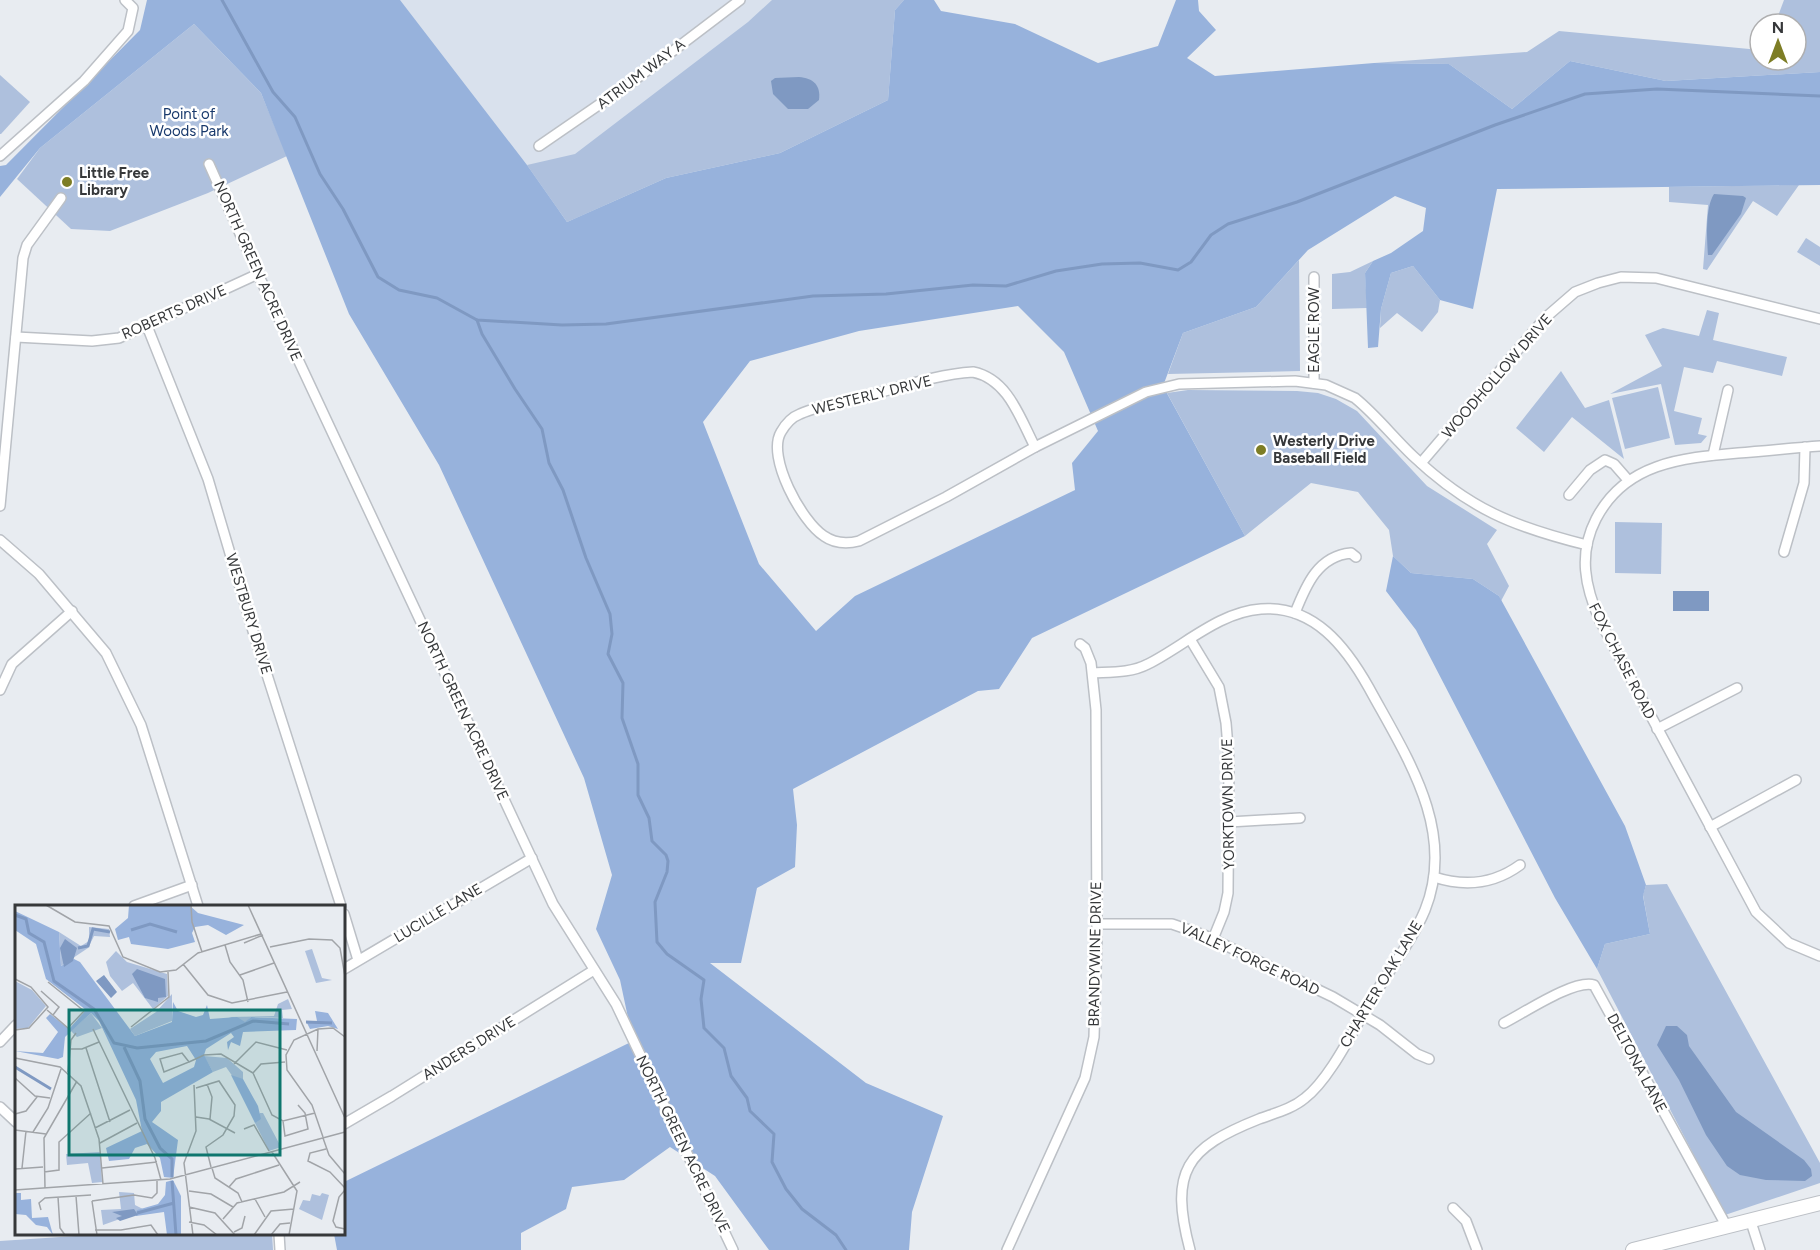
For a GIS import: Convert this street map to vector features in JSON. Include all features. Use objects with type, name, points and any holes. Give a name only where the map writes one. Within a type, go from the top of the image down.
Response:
[{"type":"main road","points":[[1633,1250],[1713,1228],[1751,1222],[1820,1203]]},
{"type":"street","points":[[0,156],[84,81],[128,31],[133,8],[125,0]]},
{"type":"street","name":"ATRIUM WAY A","points":[[539,146],[644,74],[740,0]]},
{"type":"street","name":"NORTH GREEN ACRE DRIVE","points":[[209,164],[258,274],[553,904],[616,1004],[733,1250]]},
{"type":"street","points":[[0,506],[25,252],[61,198]]},
{"type":"street","name":"ROBERTS DRIVE","points":[[16,337],[92,341],[119,338],[258,274]]},
{"type":"street","name":"EAGLE ROW","points":[[1314,277],[1314,383]]},
{"type":"street","name":"WOODHOLLOW DRIVE","points":[[1421,463],[1545,318],[1575,292],[1598,283],[1621,277],[1656,278],[1820,319]]},
{"type":"street","name":"WESTBURY DRIVE","points":[[147,326],[208,479],[253,631],[341,905]]},
{"type":"street","name":"WESTERLY DRIVE","points":[[1035,447],[1001,386],[988,376],[973,372],[948,375],[799,414],[781,432],[777,452],[788,486],[816,530],[832,540],[850,543],[946,497],[1035,447],[1131,399],[1163,388],[1196,382],[1314,383],[1340,390],[1354,398],[1421,463],[1464,497],[1506,521],[1539,533],[1587,545]]},
{"type":"street","points":[[1713,455],[1728,390]]},
{"type":"street","name":"FOX CHASE ROAD","points":[[1820,446],[1713,455],[1664,462],[1628,480],[1600,512],[1587,545],[1586,579],[1594,606],[1656,729],[1748,899],[1766,924],[1789,943],[1820,956]]},
{"type":"street","points":[[1784,552],[1804,483],[1805,447]]},
{"type":"street","points":[[1569,495],[1590,470],[1605,460],[1614,464],[1628,480]]},
{"type":"street","points":[[0,540],[39,574],[106,654],[130,700],[198,905]]},
{"type":"street","points":[[1295,613],[1308,582],[1318,569],[1337,555],[1351,553],[1356,557]]},
{"type":"street","name":"CHARTER OAK LANE","points":[[1093,674],[1139,668],[1237,614],[1262,608],[1295,613],[1323,627],[1340,644],[1364,679],[1394,733],[1424,795],[1432,820],[1436,845],[1434,877],[1419,923],[1326,1073],[1304,1099],[1285,1110],[1226,1133],[1196,1154],[1187,1171],[1182,1190],[1182,1216],[1190,1250]]},
{"type":"street","points":[[0,690],[12,664],[72,611]]},
{"type":"street","name":"YORKTOWN DRIVE","points":[[1190,639],[1219,687],[1229,747],[1228,893],[1224,912],[1213,939]]},
{"type":"street","name":"BRANDYWINE DRIVE","points":[[1007,1250],[1046,1169],[1089,1066],[1096,1001],[1097,924],[1093,674],[1089,654],[1080,644]]},
{"type":"street","points":[[1656,729],[1737,688]]},
{"type":"street","points":[[1710,827],[1796,780]]},
{"type":"street","points":[[1229,822],[1300,818]]},
{"type":"street","name":"LUCILLE LANE","points":[[345,968],[532,858]]},
{"type":"street","points":[[1434,877],[1471,884],[1509,873],[1520,865]]},
{"type":"street","points":[[137,905],[192,885]]},
{"type":"street","points":[[345,917],[358,960]]},
{"type":"street","name":"VALLEY FORGE ROAD","points":[[1097,924],[1172,924],[1213,939],[1363,1014],[1418,1054],[1429,1059]]},
{"type":"street","name":"ANDERS DRIVE","points":[[345,1123],[594,970]]},
{"type":"street","name":"DELTONA LANE","points":[[1504,1023],[1572,987],[1587,983],[1593,985],[1727,1227]]},
{"type":"street","points":[[0,1042],[15,1026]]},
{"type":"street","points":[[0,1107],[15,1121]]},
{"type":"street","points":[[1453,1208],[1466,1221],[1477,1250]]},
{"type":"street","points":[[1751,1222],[1760,1250]]},
{"type":"street","points":[[279,1235],[280,1250]]},
{"type":"shaded area","points":[[147,0],[400,0],[527,165],[567,222],[666,178],[780,153],[888,100],[895,10],[904,0],[934,0],[941,11],[1015,24],[1098,63],[1158,46],[1176,0],[1198,0],[1199,11],[1216,30],[1187,58],[1215,76],[1374,63],[1449,64],[1512,109],[1570,61],[1666,81],[1820,72],[1820,185],[1497,189],[1473,309],[1440,300],[1413,266],[1391,273],[1381,309],[1378,347],[1368,348],[1365,273],[1373,261],[1391,253],[1423,231],[1426,208],[1395,196],[1308,250],[1256,307],[1183,333],[1163,386],[1245,536],[1032,638],[999,689],[978,691],[793,789],[797,825],[795,867],[757,888],[741,963],[710,963],[866,1083],[943,1116],[912,1212],[909,1250],[769,1250],[715,1176],[670,1147],[624,1180],[572,1187],[566,1209],[521,1233],[521,1250],[337,1250],[334,1235],[345,1235],[345,1182],[633,1041],[620,980],[596,929],[612,875],[584,778],[439,465],[349,314],[261,93],[194,24],[40,148],[0,197],[0,166],[6,165],[140,30]],"holes":[[[1018,306],[1064,352],[1098,431],[1072,463],[1075,490],[855,596],[816,631],[759,564],[703,422],[750,361],[859,331]]]},
{"type":"shaded area","points":[[198,0],[905,0],[579,223]]},
{"type":"shaded area","points":[[799,77],[815,83],[819,90],[819,100],[808,109],[788,109],[773,94],[771,81],[775,78]]},
{"type":"shaded area","points":[[1714,194],[1746,198],[1741,214],[1712,255],[1708,255],[1708,215]]},
{"type":"shaded area","points":[[1393,556],[1411,573],[1473,579],[1499,596],[1625,826],[1646,885],[1643,896],[1650,934],[1605,944],[1597,969],[1555,898],[1416,630],[1386,591]]},
{"type":"shaded area","points":[[1673,591],[1709,591],[1709,611],[1673,611]]},
{"type":"shaded area","points":[[1666,1026],[1677,1026],[1687,1035],[1689,1046],[1736,1112],[1804,1160],[1811,1169],[1812,1176],[1805,1181],[1766,1180],[1740,1175],[1727,1166],[1706,1135],[1679,1080],[1657,1045]]},
{"type":"green space","points":[[772,0],[904,0],[895,10],[888,100],[780,153],[666,178],[567,222],[527,165],[575,154],[748,22]]},
{"type":"green space","points":[[1784,0],[1820,0],[1820,72],[1666,81],[1570,61],[1512,109],[1449,64],[1374,63],[1527,52],[1559,31],[1748,49],[1748,72],[1808,72],[1808,12],[1780,12]]},
{"type":"green space","name":"Point of Woods Park","points":[[194,24],[261,93],[287,156],[208,193],[110,231],[71,229],[17,179],[40,148]]},
{"type":"green space","points":[[0,75],[30,102],[1,134],[0,134]]},
{"type":"green space","points":[[1799,185],[1777,216],[1753,201],[1707,270],[1703,269],[1708,205],[1669,202],[1669,187]]},
{"type":"green space","points":[[1806,238],[1820,247],[1820,266],[1797,252]]},
{"type":"green space","points":[[1299,260],[1300,371],[1168,374],[1183,333],[1256,307]]},
{"type":"green space","points":[[1373,261],[1365,273],[1367,308],[1332,309],[1332,274],[1350,272]]},
{"type":"green space","points":[[1413,266],[1440,300],[1438,312],[1422,332],[1397,313],[1380,328],[1381,309],[1391,273]]},
{"type":"green space","points":[[1707,310],[1719,313],[1713,340],[1787,357],[1782,376],[1717,361],[1713,373],[1684,367],[1674,411],[1702,418],[1698,434],[1707,436],[1701,443],[1675,445],[1661,384],[1610,394],[1662,366],[1645,335],[1663,328],[1699,336]]},
{"type":"green space","points":[[1561,371],[1585,408],[1609,400],[1624,459],[1572,417],[1544,452],[1516,428]]},
{"type":"green space","points":[[1658,387],[1670,438],[1625,449],[1612,398]]},
{"type":"green space","points":[[1188,390],[1318,393],[1336,399],[1357,411],[1427,486],[1497,530],[1487,544],[1509,586],[1501,601],[1499,596],[1473,579],[1411,573],[1393,556],[1389,530],[1358,492],[1311,483],[1245,536],[1167,393]]},
{"type":"green space","points":[[1615,522],[1662,523],[1661,574],[1615,573]]},
{"type":"green space","points":[[1667,884],[1820,1163],[1820,1183],[1725,1215],[1597,969],[1605,944],[1650,934],[1643,895],[1646,885]]},
{"type":"green space","points":[[91,1235],[272,1235],[273,1250],[0,1250],[0,1241]]},
{"type":"waterway","points":[[222,0],[273,92],[295,117],[320,174],[343,209],[378,277],[399,290],[437,298],[477,320],[562,325],[606,324],[813,296],[886,294],[973,285],[1006,286],[1056,271],[1102,264],[1140,263],[1178,270],[1191,262],[1211,235],[1228,224],[1297,202],[1495,125],[1585,94],[1657,89],[1820,96]]},
{"type":"waterway","points":[[477,320],[482,334],[542,429],[549,463],[563,490],[586,558],[610,614],[612,634],[608,654],[623,683],[622,718],[638,764],[638,795],[649,818],[652,841],[666,855],[668,861],[667,872],[655,902],[657,942],[667,954],[704,980],[701,999],[704,1028],[724,1048],[731,1076],[747,1098],[750,1111],[774,1134],[772,1162],[786,1189],[802,1209],[836,1235],[846,1250]]},
{"type":"place","name":"Little Free Library","points":[[67,182]]},
{"type":"place","name":"Westerly Drive Baseball Field","points":[[1261,450]]}]
